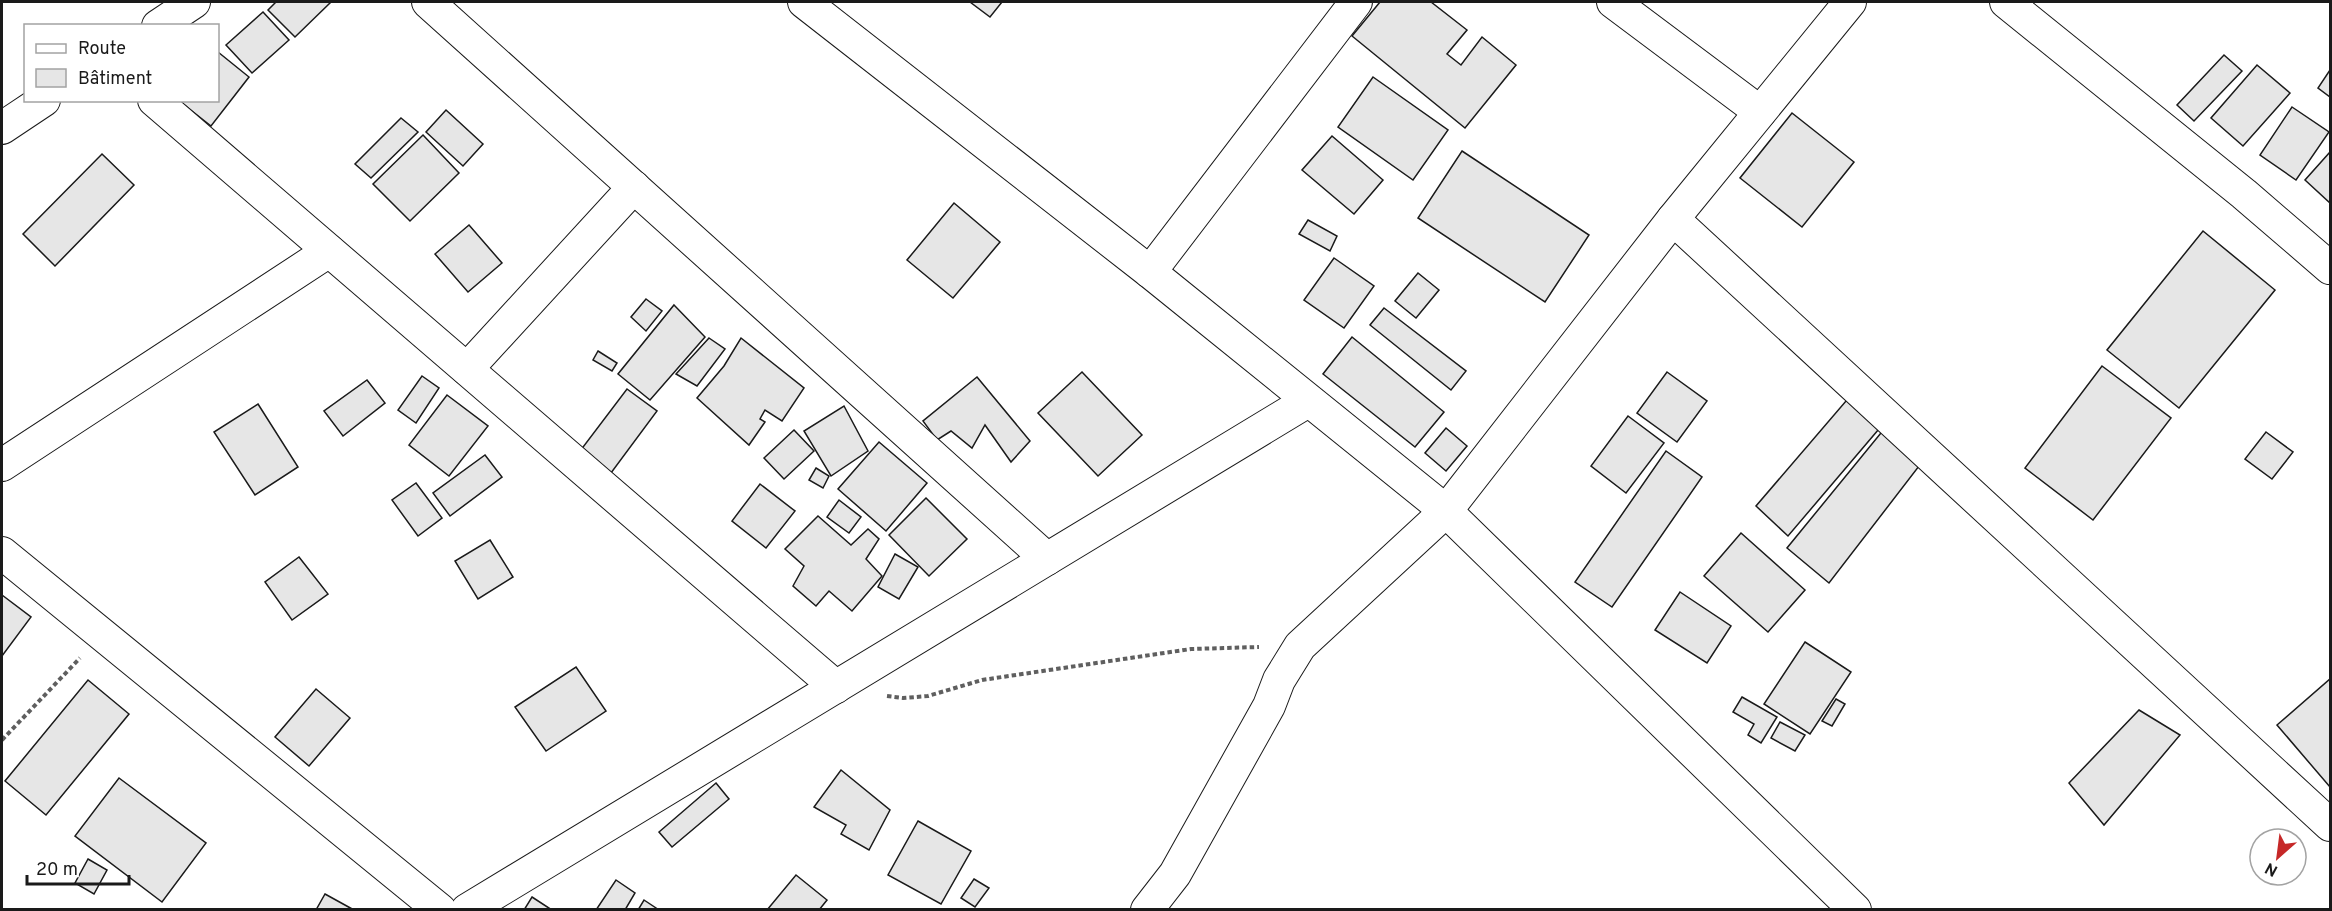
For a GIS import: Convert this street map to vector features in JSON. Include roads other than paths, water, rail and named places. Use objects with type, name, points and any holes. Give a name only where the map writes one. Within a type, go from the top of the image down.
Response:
[{"type":"street","points":[[161,24],[194,2]]},
{"type":"street","points":[[428,2],[1047,559]]},
{"type":"street","points":[[804,2],[1150,272],[1446,511],[1855,909]]},
{"type":"street","points":[[1150,272],[1356,2]]},
{"type":"street","points":[[1612,2],[1760,112]]},
{"type":"street","points":[[1148,909],[1175,874],[1269,706],[1279,680],[1300,646],[1446,511],[1673,219],[1850,2]]},
{"type":"street","points":[[2006,2],[2244,194],[2331,268]]},
{"type":"street","points":[[2,128],[41,102]]},
{"type":"street","points":[[156,102],[836,687]]},
{"type":"street","points":[[467,369],[634,187]]},
{"type":"street","points":[[1673,219],[2331,825]]},
{"type":"street","points":[[2,465],[329,251]]},
{"type":"street","points":[[467,909],[1308,401]]},
{"type":"street","points":[[2,553],[440,909]]}]
